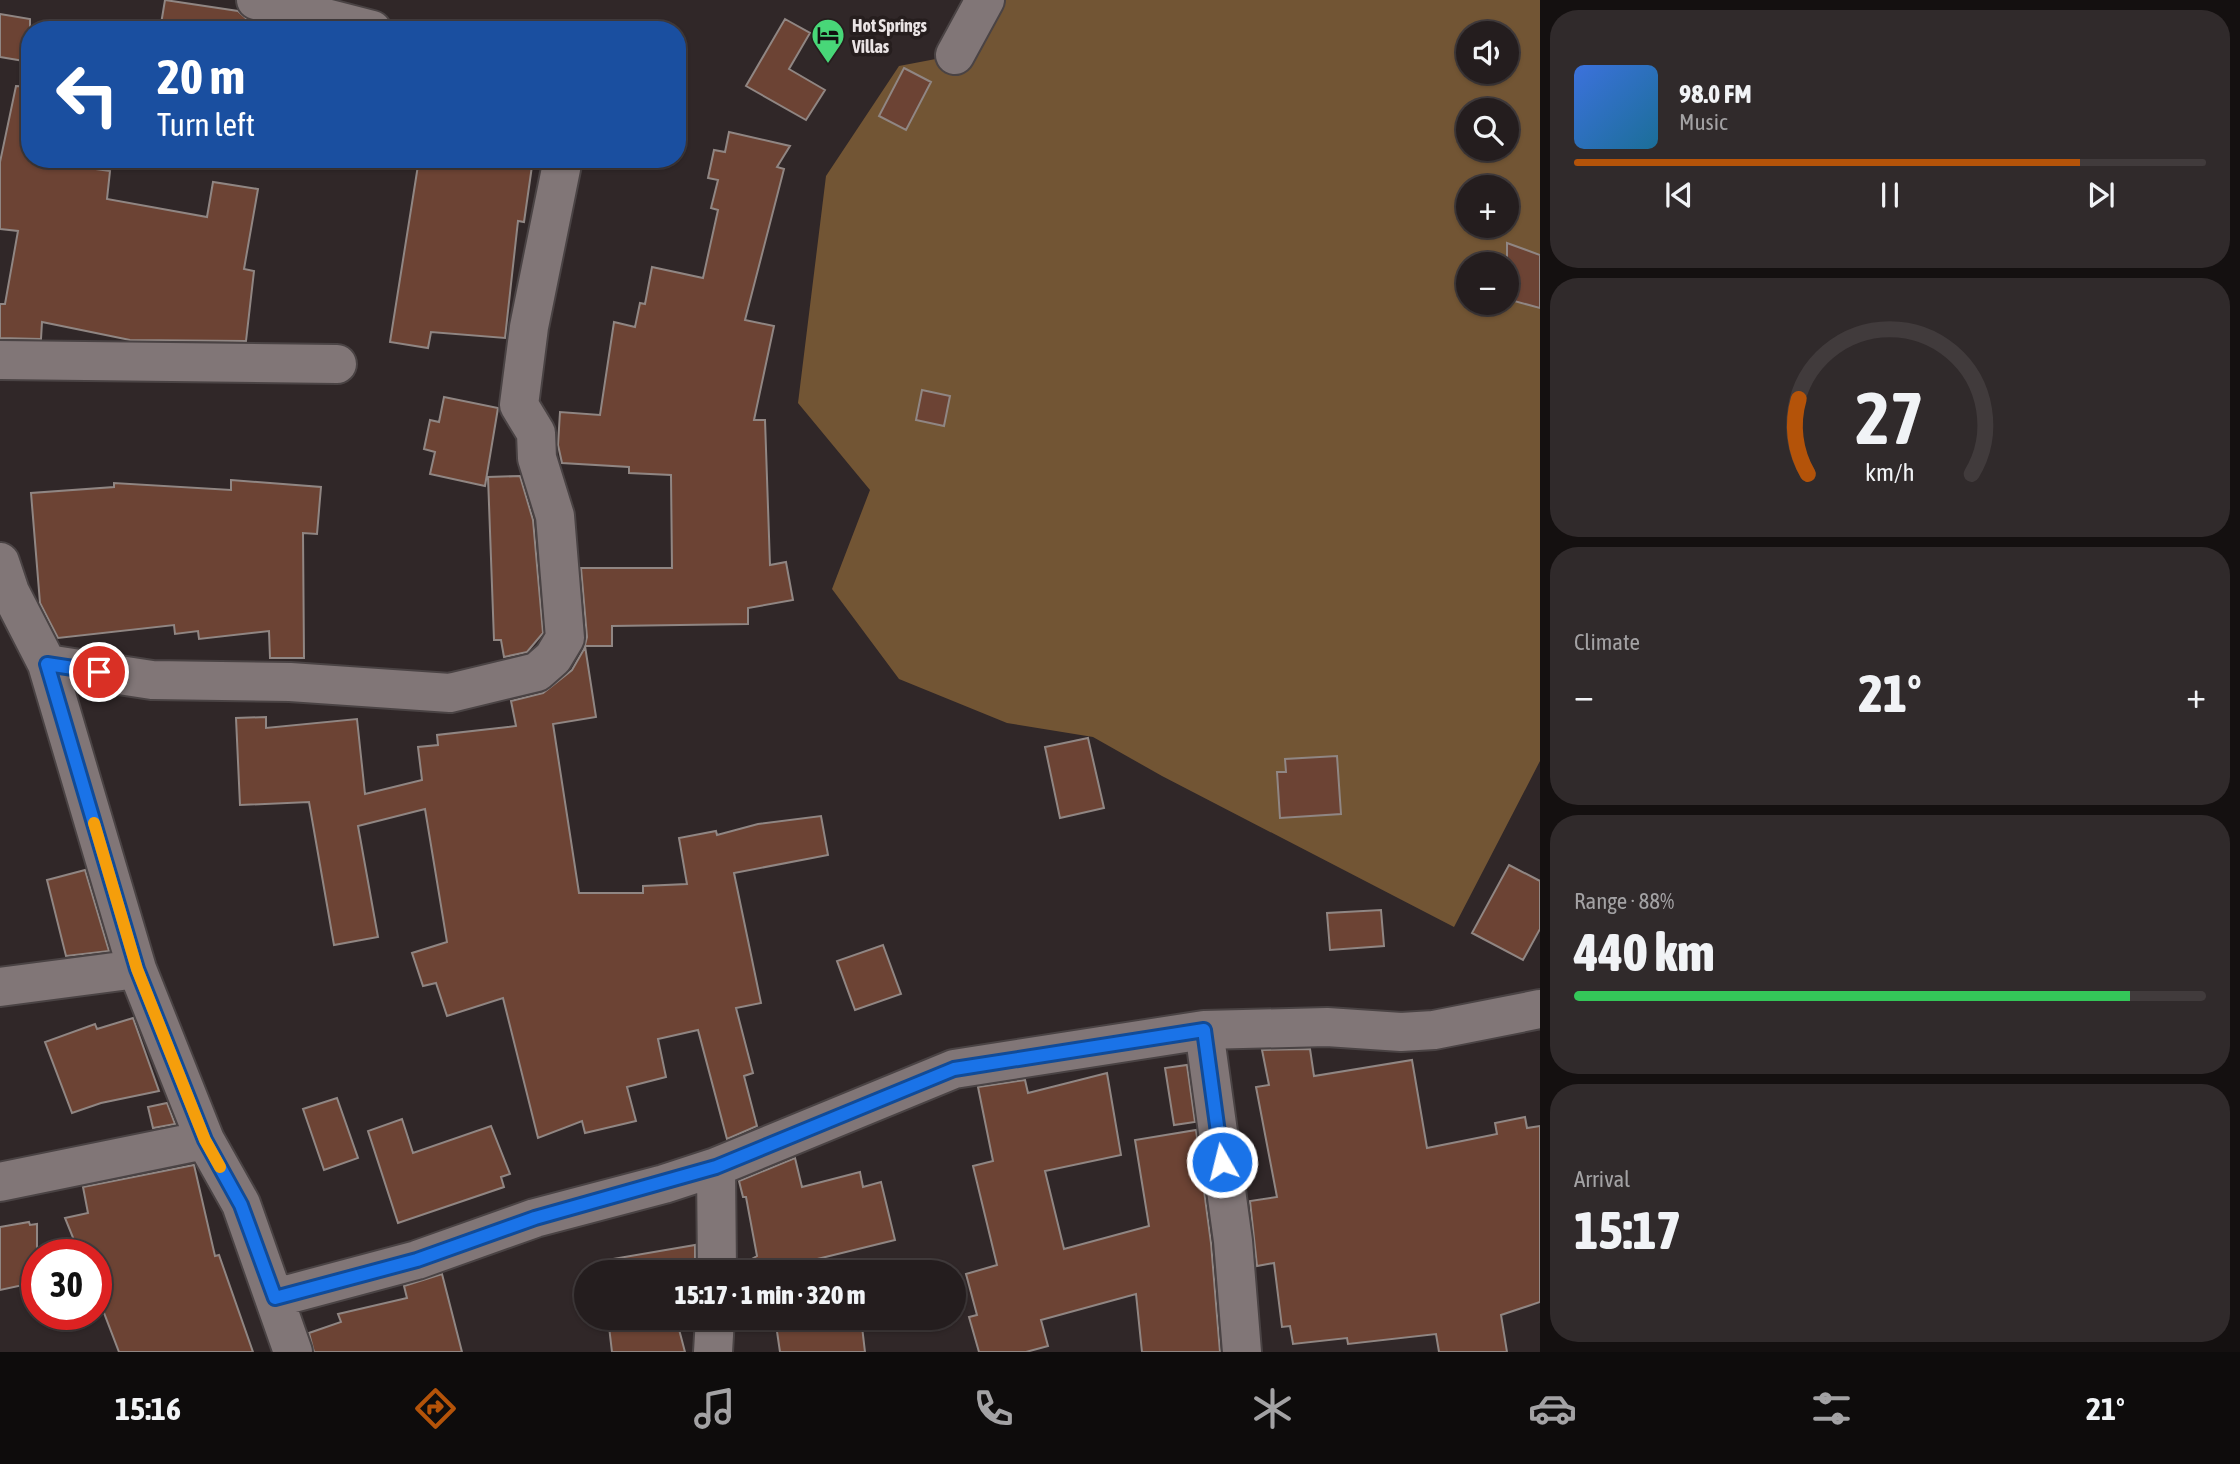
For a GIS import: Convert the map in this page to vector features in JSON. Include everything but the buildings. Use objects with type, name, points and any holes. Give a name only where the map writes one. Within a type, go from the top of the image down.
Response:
[{"type":"street","points":[[256,0],[337,21]]},
{"type":"street","points":[[955,55],[985,0]]},
{"type":"street","points":[[47,664],[152,680],[290,682],[450,693],[537,672],[552,658],[565,638],[555,516],[537,458],[536,433],[519,405],[519,388],[562,168]]},
{"type":"street","points":[[0,360],[337,365]]},
{"type":"street","points":[[0,562],[10,592],[47,664],[137,969],[205,1140],[241,1205],[293,1352]]},
{"type":"street","points":[[0,987],[137,969]]},
{"type":"street","points":[[275,1298],[417,1260],[535,1218],[716,1167],[954,1069],[1204,1030],[1327,1027],[1401,1032],[1434,1030],[1540,1009]]},
{"type":"street","points":[[1204,1030],[1233,1241],[1242,1352]]},
{"type":"street","points":[[0,1182],[205,1140]]},
{"type":"street","points":[[716,1167],[717,1260]]},
{"type":"street","points":[[713,1352],[714,1330]]},
{"type":"shaded area","points":[[980,0],[1540,0],[1540,761],[1454,927],[1162,776],[1093,737],[1007,723],[899,679],[832,589],[870,490],[798,403],[826,176],[899,66],[941,58]]},
{"type":"slow traffic","points":[[94,823],[137,969],[176,1061],[205,1140],[220,1167]]},
{"type":"place","name":"Hot Springs Villas","points":[[828,65]]},
{"type":"route","points":[[99,672],[47,664],[137,969],[176,1061],[205,1140],[241,1205],[275,1298],[417,1260],[535,1218],[664,1184],[716,1167],[954,1069],[1154,1037],[1204,1030],[1222,1162]]}]
